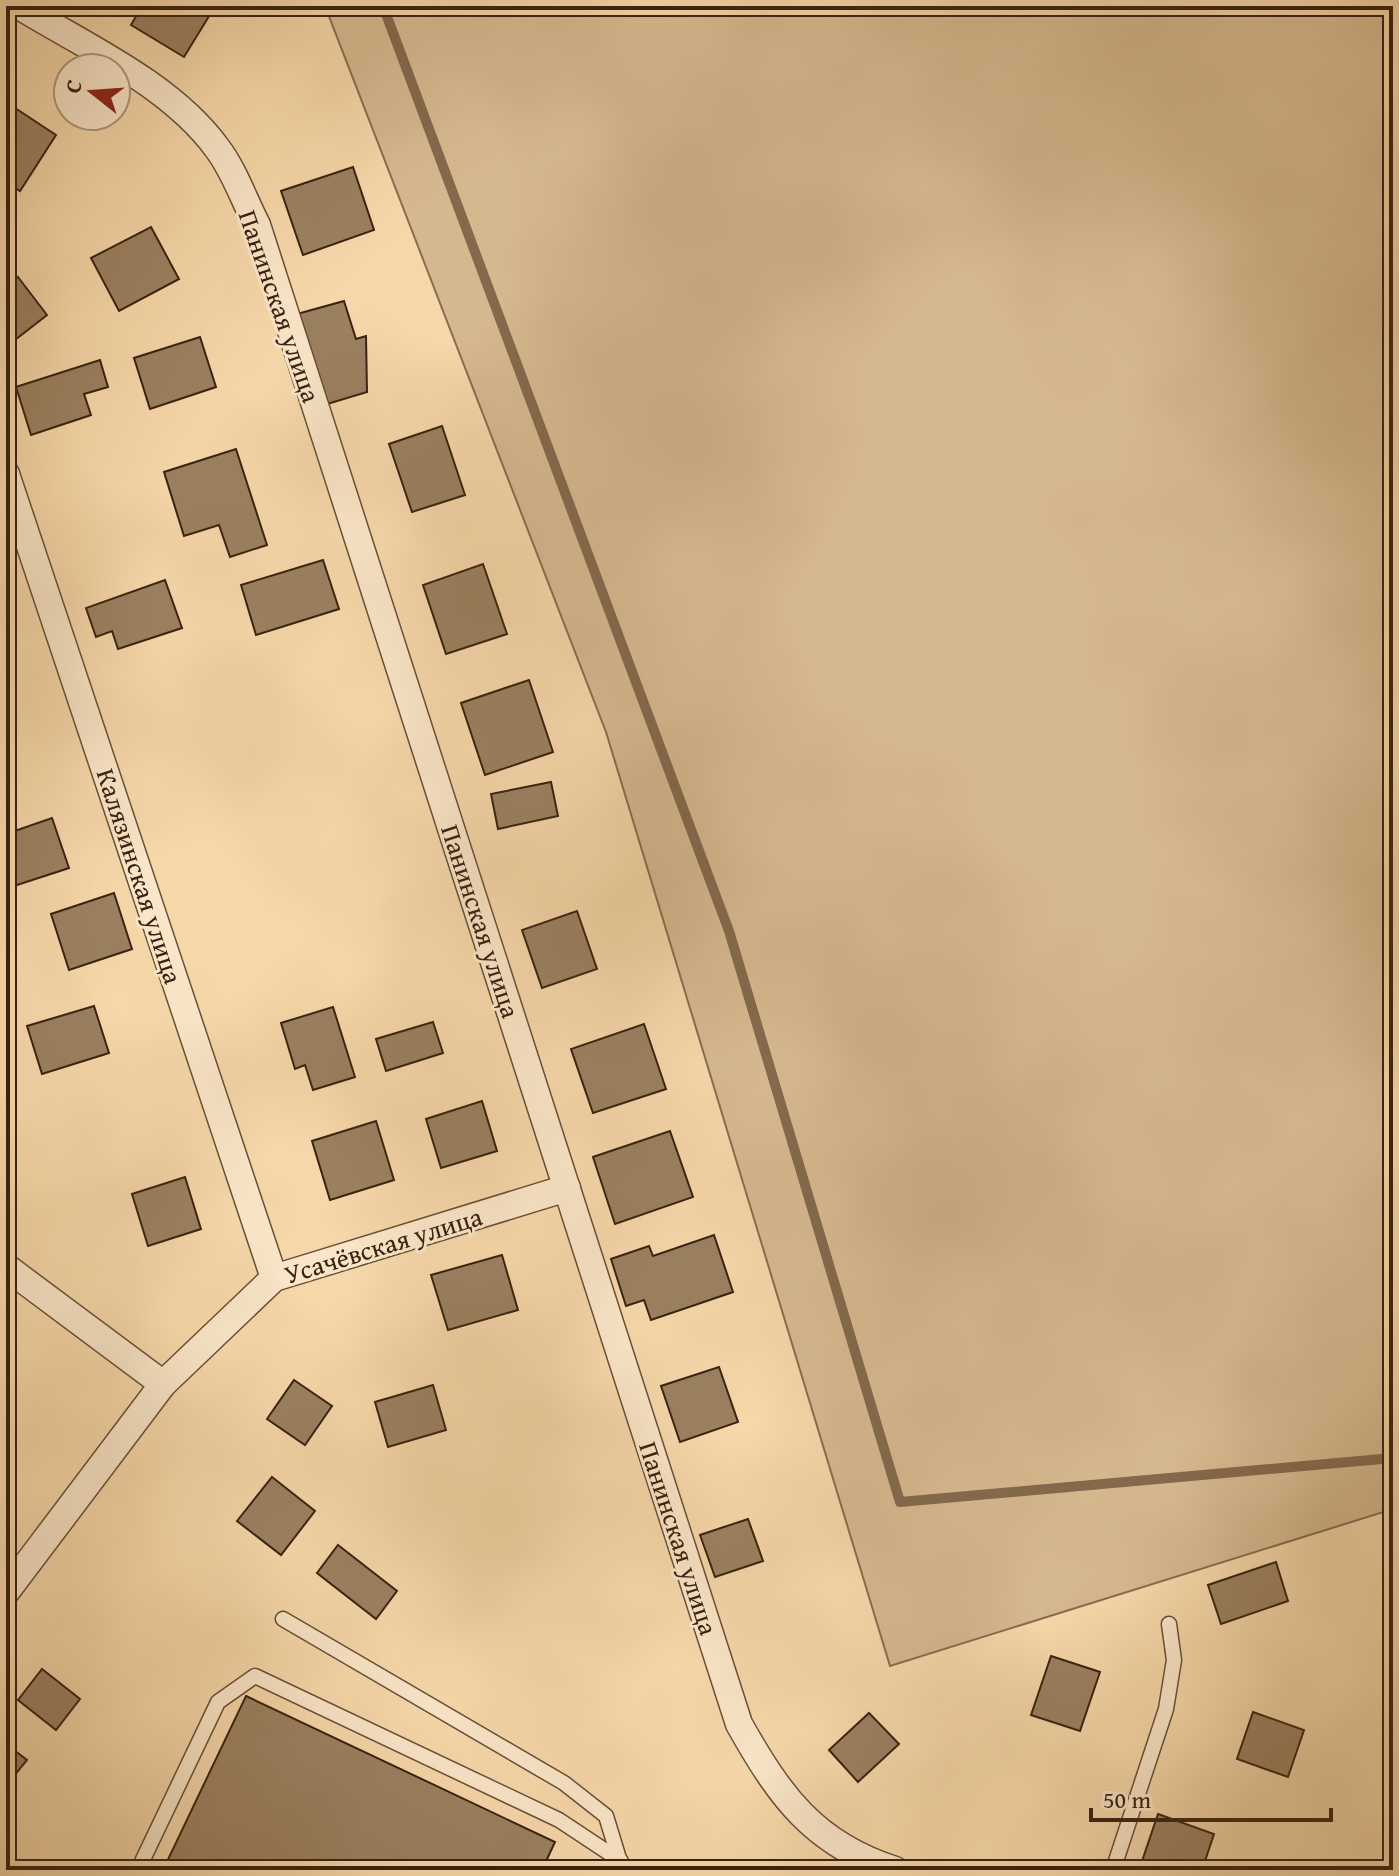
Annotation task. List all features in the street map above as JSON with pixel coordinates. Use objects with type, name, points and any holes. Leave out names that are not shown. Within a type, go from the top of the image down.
[{"type":"street","name":"Панинская улица","points":[[19,6],[160,93],[195,122],[219,150],[257,225],[739,1724],[773,1785],[822,1834],[871,1862],[895,1870]]},
{"type":"street","name":"Калязинская улица","points":[[6,474],[274,1278]]},
{"type":"street","name":"Усачёвская улица","points":[[6,1592],[163,1384],[274,1278],[567,1188]]},
{"type":"street","points":[[6,1267],[163,1384]]},
{"type":"lane","points":[[283,1619],[564,1783],[606,1816],[619,1866]]},
{"type":"lane","points":[[1113,1870],[1166,1709],[1174,1660],[1169,1624]]},
{"type":"lane","points":[[138,1870],[218,1702],[255,1676],[559,1820],[619,1866]]},
{"type":"shaded area","points":[[325,6],[1393,6],[1393,1509],[890,1666],[606,732]]},
{"type":"building","points":[[142,6],[214,8],[184,57],[131,25]]},
{"type":"building","points":[[6,102],[56,135],[20,191],[6,182]]},
{"type":"building","points":[[353,167],[374,230],[303,255],[281,191]]},
{"type":"building","points":[[151,227],[179,279],[119,311],[91,258]]},
{"type":"building","points":[[18,277],[47,315],[6,347],[6,286]]},
{"type":"building","points":[[344,301],[356,339],[366,336],[367,392],[324,405],[297,314]]},
{"type":"building","points":[[200,337],[216,387],[150,409],[134,358]]},
{"type":"building","points":[[100,360],[108,387],[84,394],[91,415],[31,435],[16,387]]},
{"type":"building","points":[[442,426],[465,495],[412,512],[389,444]]},
{"type":"building","points":[[236,449],[267,545],[230,557],[219,525],[184,536],[164,472]]},
{"type":"building","points":[[323,560],[339,609],[256,635],[241,585]]},
{"type":"building","points":[[483,564],[507,634],[446,654],[423,585]]},
{"type":"building","points":[[165,580],[182,628],[118,649],[112,631],[96,637],[86,608]]},
{"type":"building","points":[[529,680],[553,752],[485,775],[461,703]]},
{"type":"building","points":[[551,782],[558,816],[498,829],[491,794]]},
{"type":"building","points":[[52,818],[69,868],[11,887],[6,873],[6,834]]},
{"type":"building","points":[[114,893],[132,949],[69,970],[51,914]]},
{"type":"building","points":[[577,911],[597,969],[542,988],[522,930]]},
{"type":"building","points":[[94,1006],[109,1053],[42,1074],[27,1026]]},
{"type":"building","points":[[333,1007],[355,1077],[313,1090],[305,1065],[295,1069],[281,1023]]},
{"type":"building","points":[[433,1022],[443,1053],[386,1071],[376,1039]]},
{"type":"building","points":[[644,1024],[666,1089],[593,1113],[571,1049]]},
{"type":"building","points":[[482,1101],[497,1151],[441,1168],[426,1119]]},
{"type":"building","points":[[376,1121],[394,1180],[330,1200],[312,1141]]},
{"type":"building","points":[[670,1131],[693,1197],[615,1224],[593,1157]]},
{"type":"building","points":[[185,1177],[201,1229],[148,1246],[132,1194]]},
{"type":"building","points":[[714,1235],[733,1292],[651,1320],[644,1300],[626,1306],[611,1259],[649,1246],[653,1256]]},
{"type":"building","points":[[502,1255],[518,1310],[448,1330],[431,1275]]},
{"type":"building","points":[[719,1367],[738,1422],[680,1442],[661,1386]]},
{"type":"building","points":[[294,1380],[332,1406],[305,1445],[267,1419]]},
{"type":"building","points":[[433,1385],[446,1430],[388,1447],[375,1402]]},
{"type":"building","points":[[272,1477],[315,1511],[281,1555],[237,1521]]},
{"type":"building","points":[[748,1519],[763,1561],[715,1577],[700,1535]]},
{"type":"building","points":[[338,1545],[397,1591],[376,1619],[317,1573]]},
{"type":"building","points":[[1276,1562],[1288,1601],[1221,1624],[1208,1585]]},
{"type":"building","points":[[1051,1656],[1100,1672],[1080,1731],[1031,1715]]},
{"type":"building","points":[[42,1669],[80,1699],[56,1730],[18,1700]]},
{"type":"building","points":[[246,1696],[555,1842],[542,1870],[163,1870]]},
{"type":"building","points":[[1253,1712],[1304,1730],[1288,1777],[1237,1759]]},
{"type":"building","points":[[869,1713],[899,1744],[858,1782],[829,1750]]},
{"type":"building","points":[[6,1744],[27,1760],[6,1786]]},
{"type":"building","points":[[1158,1814],[1214,1834],[1202,1870],[1139,1870]]},
{"type":"waterway","points":[[383,6],[729,931],[900,1502],[1393,1458]]}]
